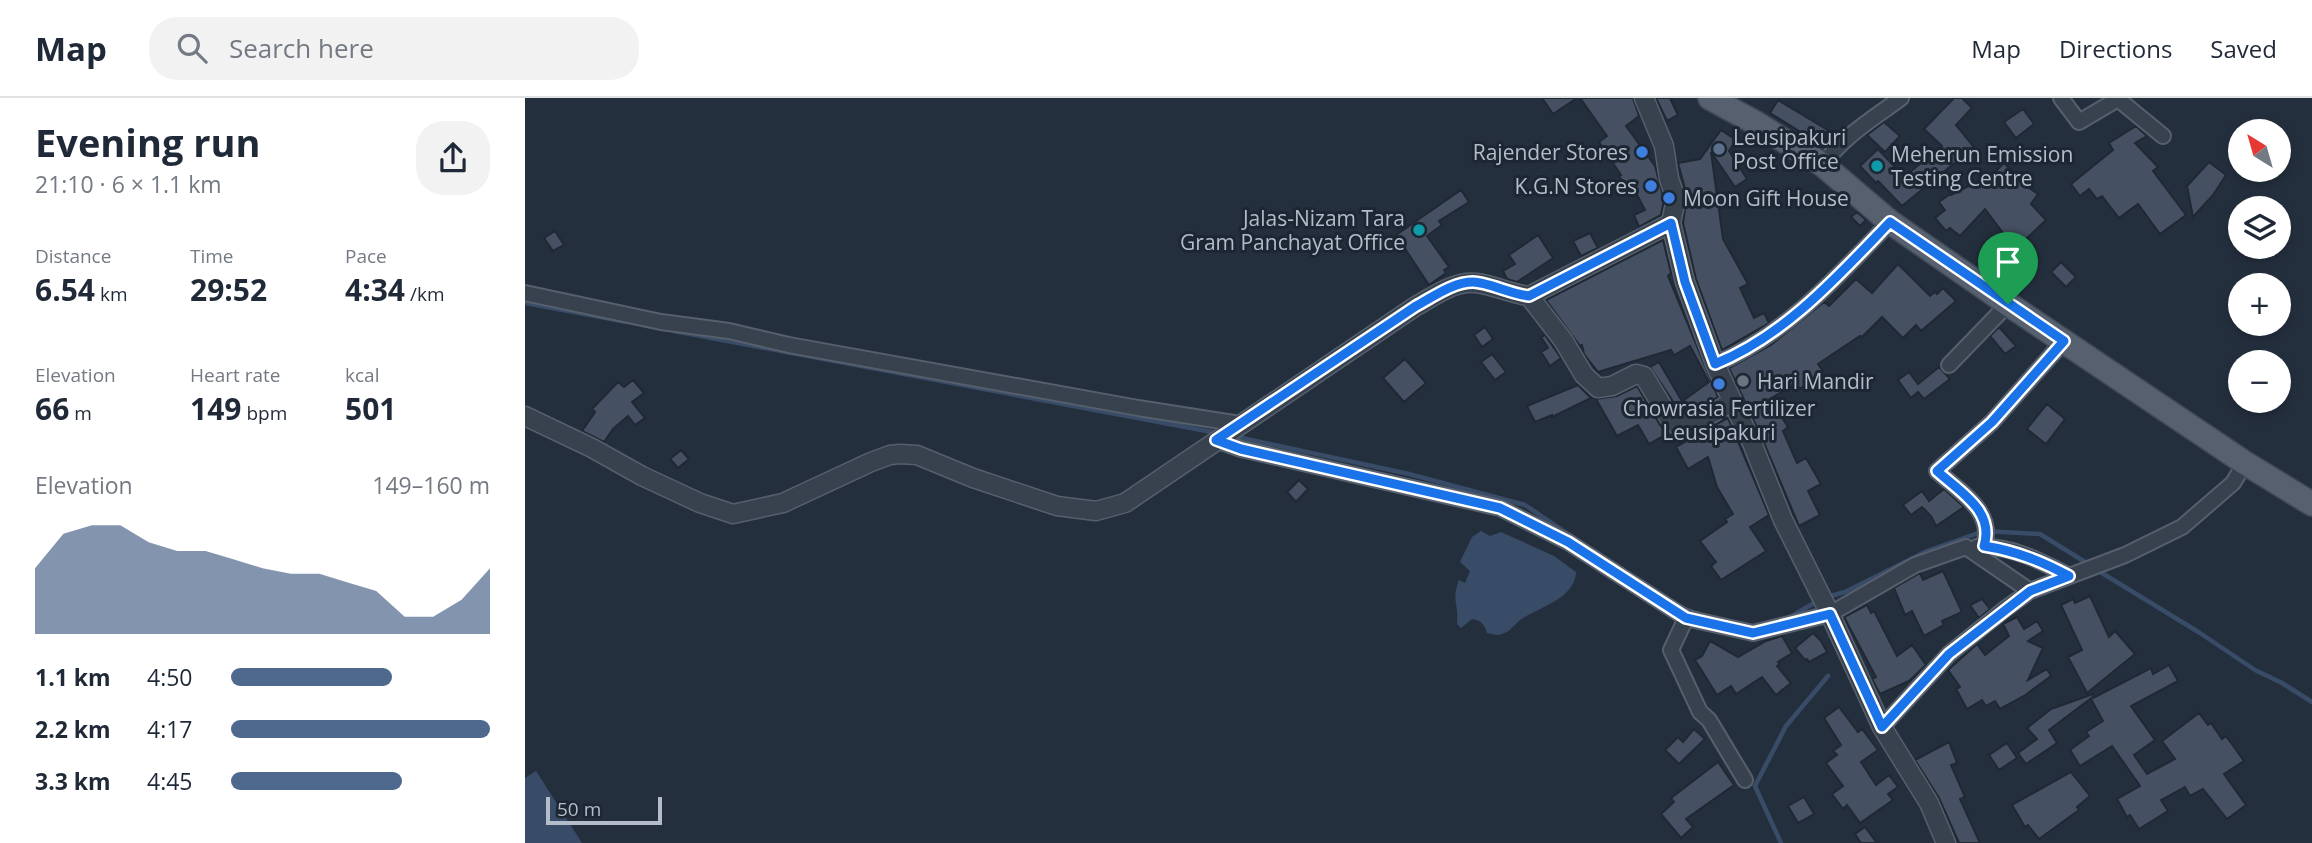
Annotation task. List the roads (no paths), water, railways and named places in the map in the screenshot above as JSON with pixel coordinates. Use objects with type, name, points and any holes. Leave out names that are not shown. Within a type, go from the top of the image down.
[{"type":"main road","points":[[1710,98],[1823,165],[1890,222],[2008,304],[2245,463],[2312,503]]},
{"type":"street","points":[[1644,98],[1664,146],[1669,178],[1676,199],[1671,223],[1685,282],[1715,364],[1752,443],[1783,520],[1882,727],[1929,803],[1946,843]]},
{"type":"street","points":[[1823,165],[1842,144],[1901,98]]},
{"type":"street","points":[[2061,98],[2079,122],[2118,99],[2163,136]]},
{"type":"street","points":[[1715,364],[1762,341],[1786,323],[1890,222]]},
{"type":"street","points":[[525,416],[642,476],[700,503],[733,514],[783,503],[871,462],[900,454],[917,455],[973,478],[1057,506],[1096,511],[1125,503],[1416,306],[1446,289],[1474,282],[1529,296],[1671,223]]},
{"type":"street","points":[[525,293],[661,322],[729,331],[1138,408],[1240,424]]},
{"type":"street","points":[[1529,296],[1563,340],[1584,375],[1598,388],[1612,386],[1640,374],[1648,380],[1670,419],[1678,426],[1697,422],[1732,402]]},
{"type":"street","points":[[1949,365],[2008,304]]},
{"type":"street","points":[[1986,536],[1981,510],[1937,471],[1992,422],[2064,341]]},
{"type":"street","points":[[1216,440],[1241,449],[1500,508],[1568,542],[1686,618],[1753,633],[1830,614],[1915,565],[1966,547],[1986,536]]},
{"type":"street","points":[[1882,727],[1949,654],[2030,591],[2104,563],[2182,527],[2233,483],[2245,463]]},
{"type":"street","points":[[1986,536],[2069,576]]},
{"type":"street","points":[[1966,547],[2030,591]]},
{"type":"street","points":[[1686,618],[1671,650],[1700,712],[1709,720],[1745,780]]},
{"type":"water","points":[[1481,531],[1490,536],[1501,532],[1554,556],[1576,572],[1574,581],[1563,596],[1520,620],[1502,634],[1487,633],[1482,623],[1472,619],[1461,628],[1457,624],[1455,597],[1459,580],[1465,583],[1470,571],[1460,562],[1472,537]]},
{"type":"water","points":[[536,771],[582,843],[525,843],[525,778]]},
{"type":"waterway","points":[[525,303],[627,322]]},
{"type":"waterway","points":[[674,331],[1212,432]]},
{"type":"waterway","points":[[1242,438],[1409,474],[1525,505],[1574,538]]},
{"type":"waterway","points":[[1827,597],[1845,592],[1927,551],[1984,531],[2040,534],[2090,565]]},
{"type":"waterway","points":[[2097,570],[2255,670],[2312,702]]},
{"type":"waterway","points":[[1787,619],[1819,600]]},
{"type":"waterway","points":[[1677,606],[1705,616]]},
{"type":"waterway","points":[[1781,843],[1755,786],[1786,726],[1828,676]]},
{"type":"place","name":"Leusipakuri Post Office","points":[[1719,149]]},
{"type":"place","name":"Rajender Stores","points":[[1642,152]]},
{"type":"place","name":"Meherun Emission Testing Centre","points":[[1877,166]]},
{"type":"place","name":"K.G.N Stores","points":[[1651,186]]},
{"type":"place","name":"Moon Gift House","points":[[1669,198]]},
{"type":"place","name":"Jalas-Nizam Tara Gram Panchayat Office","points":[[1419,230]]},
{"type":"place","name":"Hari Mandir","points":[[1743,381]]},
{"type":"place","name":"Chowrasia Fertilizer Leusipakuri","points":[[1719,384]]}]
